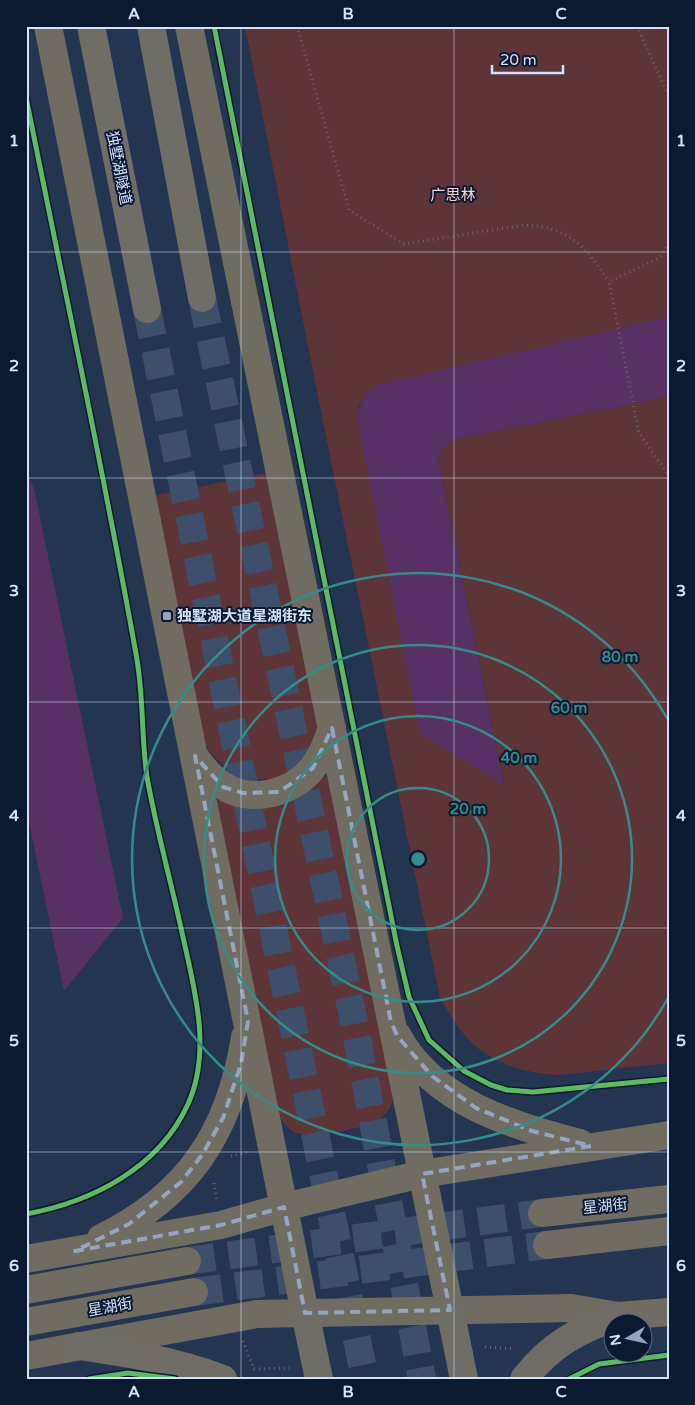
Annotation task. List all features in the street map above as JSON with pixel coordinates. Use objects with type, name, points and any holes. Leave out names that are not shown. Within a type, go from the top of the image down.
[{"type":"highway","name":"独墅湖隧道","points":[[91,26],[147,309]]},
{"type":"highway","points":[[150,26],[202,298]]},
{"type":"highway","points":[[450,1310],[464,1379]]},
{"type":"highway","points":[[305,1313],[319,1379]]},
{"type":"highway","points":[[524,1379],[538,1361],[553,1348],[578,1332],[602,1322]]},
{"type":"highway","points":[[78,1346],[130,1354],[196,1368],[223,1379]]},
{"type":"main road","points":[[48,26],[305,1313]]},
{"type":"main road","points":[[189,26],[450,1310]]},
{"type":"main road","points":[[195,756],[207,773],[223,787],[243,793],[263,795],[280,792],[299,782],[313,768],[324,750],[332,728]]},
{"type":"main road","points":[[76,1251],[129,1224],[161,1202],[202,1156],[223,1118],[232,1095],[241,1064],[248,1021]]},
{"type":"main road","points":[[391,1022],[409,1053],[455,1096],[476,1108],[532,1131],[591,1146]]},
{"type":"main road","points":[[26,1259],[221,1226],[284,1207],[422,1174],[668,1134]]},
{"type":"main road","name":"星湖街","points":[[542,1213],[669,1199]]},
{"type":"main road","points":[[547,1245],[669,1231]]},
{"type":"main road","points":[[26,1290],[187,1261]]},
{"type":"main road","name":"星湖街","points":[[26,1322],[194,1292]]},
{"type":"main road","points":[[26,1356],[257,1314],[571,1308],[602,1313]]},
{"type":"main road","points":[[652,1312],[666,1311]]},
{"type":"path","points":[[297,26],[349,210],[404,244],[524,225],[540,226],[566,234],[589,250],[609,282],[639,433],[669,476]]},
{"type":"path","points":[[637,26],[669,97]]},
{"type":"path","points":[[609,282],[659,258],[669,243]]},
{"type":"path","points":[[243,1340],[254,1369],[292,1368]]},
{"type":"path","points":[[485,1347],[520,1350]]},
{"type":"highlighted area","points":[[332,728],[391,1022],[398,1037],[432,1076],[476,1108],[532,1131],[591,1146],[422,1174],[450,1310],[305,1313],[284,1207],[221,1225],[75,1251],[129,1224],[181,1182],[202,1155],[223,1118],[241,1064],[248,1021],[195,756],[223,787],[243,793],[279,792],[313,768]]},
{"type":"green space","name":"广思林","points":[[245,26],[666,26],[669,32],[669,317],[366,394],[358,407],[504,784],[438,459],[439,454],[447,445],[462,438],[669,396],[669,1063],[559,1075],[524,1070],[490,1057],[472,1043],[455,1022],[440,998]]},
{"type":"green space","points":[[268,473],[319,726],[312,746],[300,764],[288,773],[275,778],[262,779],[248,777],[223,765],[205,744],[152,496]]},
{"type":"green space","points":[[324,777],[330,778],[393,1098],[387,1112],[371,1124],[337,1132],[303,1134],[296,1133],[290,1129],[278,1113],[217,801],[219,799]]},
{"type":"green space","points":[[433,1373],[444,1379],[392,1379]]},
{"type":"shaded area","points":[[669,317],[669,396],[462,438],[447,445],[439,454],[438,459],[504,785],[420,734],[358,422],[360,405],[368,392],[378,385]]},
{"type":"shaded area","points":[[26,471],[34,488],[123,918],[64,991],[26,808]]},
{"type":"tunnel","points":[[202,298],[352,1012],[422,1379]]},
{"type":"tunnel","points":[[147,309],[365,1379]]},
{"type":"tunnel","points":[[187,1261],[542,1213]]},
{"type":"tunnel","points":[[194,1292],[547,1245]]},
{"type":"cycle path","points":[[214,26],[397,946],[409,997],[429,1040],[464,1071],[491,1085],[507,1090],[533,1092],[669,1079]]},
{"type":"cycle path","points":[[26,97],[139,669],[147,777],[191,971],[200,1039],[195,1083],[188,1104],[175,1127],[160,1146],[141,1164],[99,1191],[75,1201],[26,1214]]},
{"type":"cycle path","points":[[569,1379],[599,1364],[669,1355]]},
{"type":"cycle path","points":[[89,1379],[128,1373],[175,1379]]},
{"type":"place","name":"独墅湖大道星湖街东","points":[[167,616]]}]
